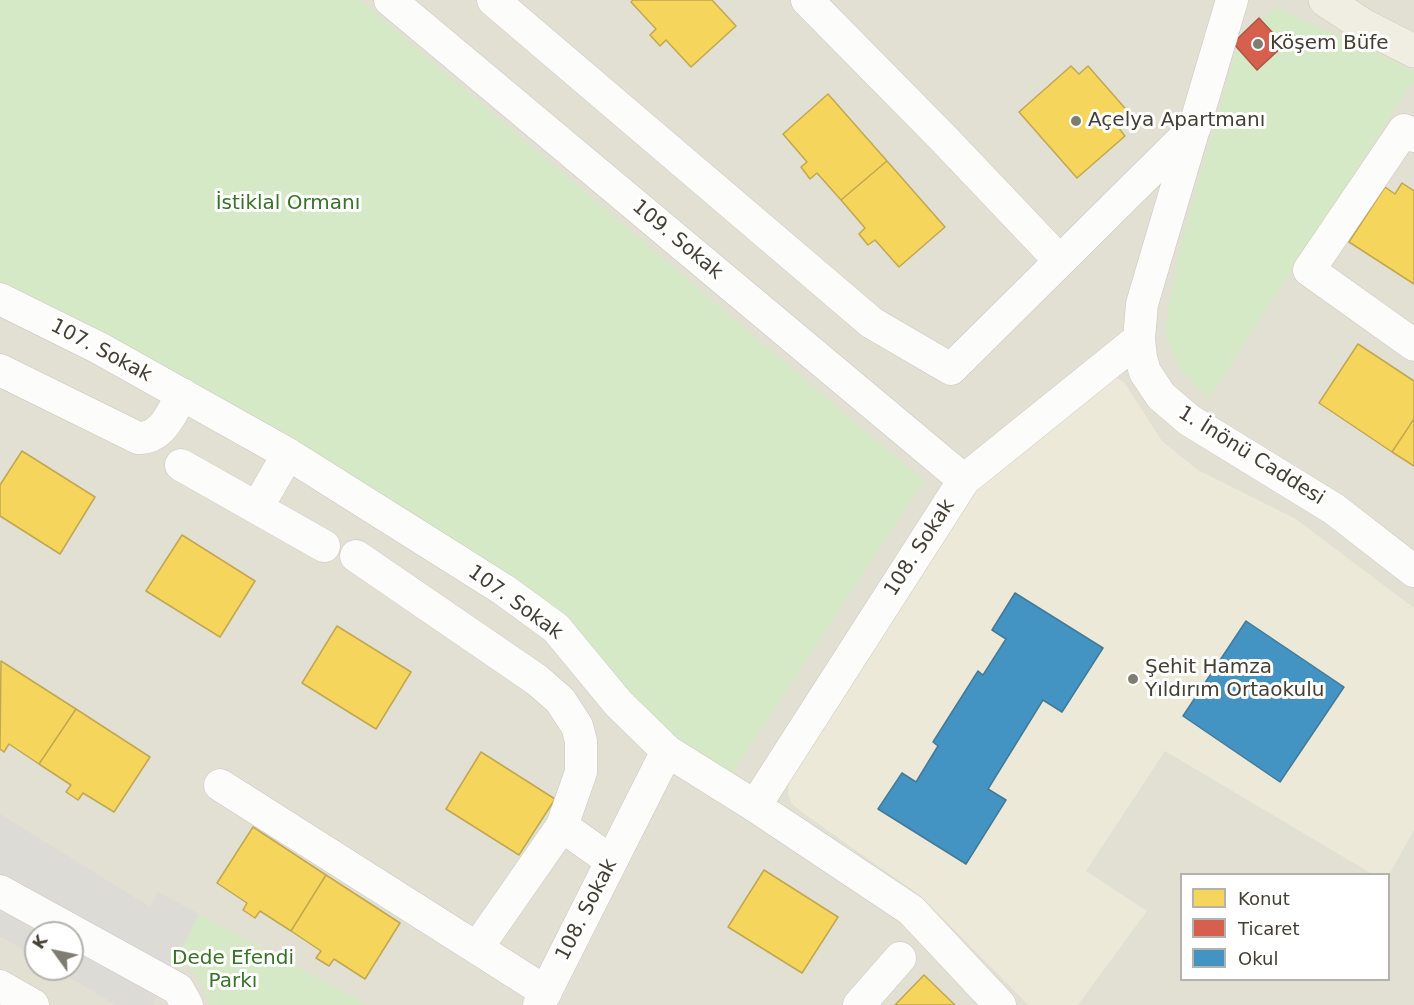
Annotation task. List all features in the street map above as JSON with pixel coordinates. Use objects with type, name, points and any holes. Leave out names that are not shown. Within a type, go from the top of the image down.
[{"type":"main road","points":[[1325,0],[1363,25],[1414,51]]},
{"type":"street","name":"109. Sokak","points":[[390,0],[964,480]]},
{"type":"street","points":[[492,0],[872,323],[951,369],[1195,127]]},
{"type":"street","points":[[807,0],[1059,260]]},
{"type":"street","name":"1. İnönü Caddesi","points":[[1232,0],[1142,304],[1138,339],[1145,372],[1161,396],[1174,408],[1208,432],[1334,509],[1414,571]]},
{"type":"street","points":[[1414,136],[1404,130],[1309,270],[1414,345]]},
{"type":"street","name":"107. Sokak","points":[[0,299],[99,348],[288,454],[504,591],[556,628],[618,703],[667,751],[755,806],[911,910],[1000,1005]]},
{"type":"street","name":"108. Sokak","points":[[755,806],[964,480],[1138,339]]},
{"type":"street","points":[[0,370],[138,438],[152,436],[158,432],[170,417],[182,394]]},
{"type":"street","points":[[257,508],[288,454]]},
{"type":"street","points":[[181,465],[324,546]]},
{"type":"street","points":[[357,556],[537,680],[560,700],[577,726],[581,741],[581,772],[562,826],[477,948]]},
{"type":"street","name":"108. Sokak","points":[[543,998],[667,751]]},
{"type":"street","points":[[220,785],[477,948],[543,998]]},
{"type":"street","points":[[562,826],[611,861]]},
{"type":"street","points":[[0,891],[178,989],[187,1005]]},
{"type":"street","points":[[859,1005],[900,958]]},
{"type":"street","points":[[0,986],[33,1005]]},
{"type":"shaded area","points":[[0,0],[1414,0],[1414,1005],[0,1005]]},
{"type":"shaded area","name":"Şehit Hamza Yıldırım Ortaokulu","points":[[1113,376],[1124,382],[1162,441],[1198,470],[1296,519],[1414,608],[1414,830],[1390,873],[1370,873],[1165,751],[1086,871],[1147,911],[1078,1005],[1028,1005],[922,897],[791,803],[788,793],[789,781],[966,491]]},
{"type":"shaded area","points":[[0,814],[150,907],[158,892],[199,914],[153,1005],[116,1005],[76,981],[84,981],[84,921],[24,921],[24,950],[0,936]]},
{"type":"green space","name":"İstiklal Ormanı","points":[[0,0],[360,0],[924,481],[731,775],[638,710],[560,621],[188,380],[0,283]]},
{"type":"green space","points":[[1276,7],[1414,71],[1414,80],[1209,399],[1179,368],[1165,332],[1170,300],[1181,243],[1240,38]]},
{"type":"green space","name":"Dede Efendi Parkı","points":[[199,914],[368,1005],[210,1005],[202,984],[179,954]]},
{"type":"building: Konut","points":[[633,0],[712,0],[736,26],[691,67],[666,40],[660,46],[650,35],[656,29],[631,2]]},
{"type":"building: Konut","name":"Açelya Apartmanı","points":[[1071,66],[1079,74],[1088,66],[1131,115],[1118,127],[1125,136],[1077,178],[1019,112]]},
{"type":"building: Konut","points":[[828,94],[887,161],[841,200],[817,173],[810,179],[801,167],[807,162],[783,134]]},
{"type":"building: Konut","points":[[887,161],[945,227],[899,267],[875,240],[868,245],[859,234],[865,228],[841,200]]},
{"type":"building: Konut","points":[[1402,183],[1414,191],[1414,284],[1349,242],[1385,187],[1395,194]]},
{"type":"building: Konut","points":[[1358,344],[1414,381],[1414,419],[1392,452],[1319,403]]},
{"type":"building: Konut","points":[[1414,419],[1414,466],[1392,452]]},
{"type":"building: Konut","points":[[22,451],[95,497],[60,554],[0,516],[0,485]]},
{"type":"building: Konut","points":[[182,535],[255,581],[220,637],[146,591]]},
{"type":"building: Konut","points":[[337,626],[411,672],[376,729],[302,683]]},
{"type":"building: Konut","points":[[1,661],[76,709],[39,764],[9,744],[4,752],[0,749]]},
{"type":"building: Konut","points":[[76,709],[150,757],[114,812],[83,793],[78,800],[66,792],[71,785],[39,764]]},
{"type":"building: Konut","points":[[481,752],[555,799],[519,855],[446,809]]},
{"type":"building: Konut","points":[[253,827],[326,875],[291,931],[260,911],[255,918],[243,910],[247,903],[217,883]]},
{"type":"building: Konut","points":[[764,870],[838,917],[802,973],[728,927]]},
{"type":"building: Konut","points":[[326,875],[400,923],[365,979],[334,959],[329,966],[316,958],[321,951],[291,931]]},
{"type":"building: Konut","points":[[924,975],[955,1005],[895,1005]]},
{"type":"building: Ticaret","name":"Köşem Büfe","points":[[1259,18],[1284,45],[1257,70],[1233,43]]},
{"type":"building: Okul","points":[[1015,593],[1103,648],[1062,712],[1043,700],[988,789],[1006,800],[966,864],[878,809],[902,773],[916,782],[938,746],[933,742],[978,671],[983,675],[1006,639],[992,630]]},
{"type":"building: Okul","points":[[1246,621],[1344,687],[1280,782],[1183,716]]},
{"type":"place","name":"Köşem Büfe","points":[[1258,44]]},
{"type":"place","name":"Açelya Apartmanı","points":[[1076,121]]},
{"type":"place","name":"Şehit Hamza Yıldırım Ortaokulu","points":[[1133,679]]}]
